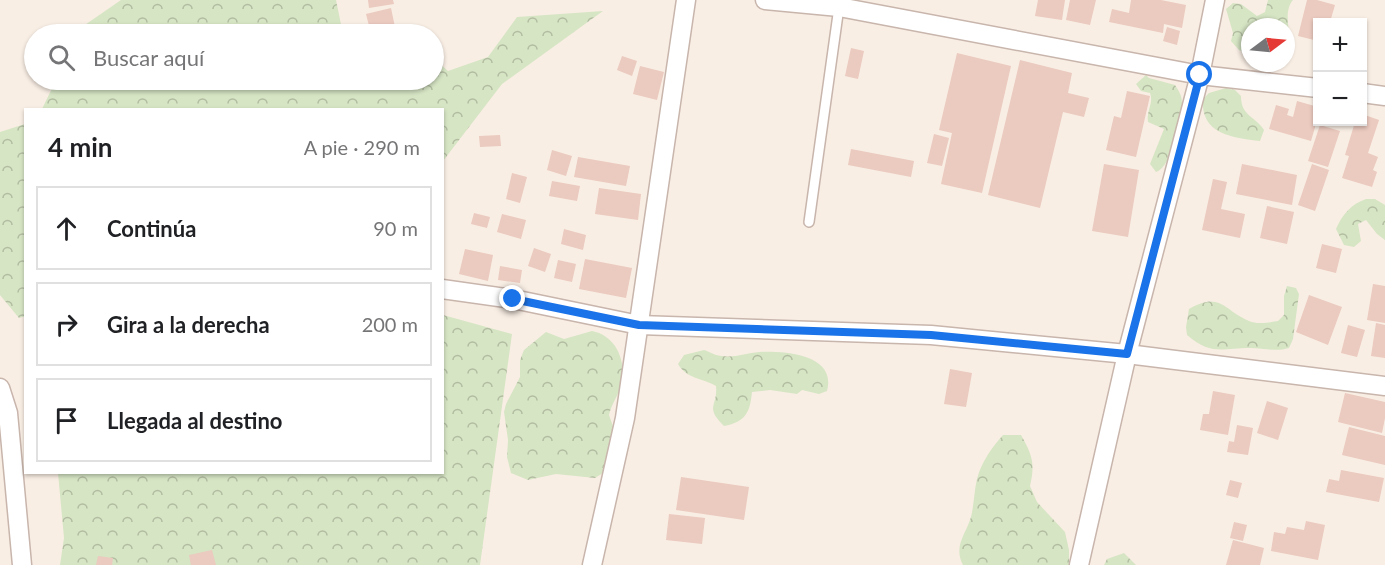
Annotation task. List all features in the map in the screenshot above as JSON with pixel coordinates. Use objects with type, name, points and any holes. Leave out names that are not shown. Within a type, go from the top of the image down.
[{"type":"street","points":[[592,565],[625,418],[686,0]]},
{"type":"street","points":[[765,0],[839,7],[1200,75],[1313,88]]},
{"type":"street","points":[[1079,565],[1127,354],[1200,75],[1215,0]]},
{"type":"street","points":[[1367,94],[1385,96]]},
{"type":"street","points":[[444,289],[513,299],[639,325],[931,335],[1127,354],[1385,386]]},
{"type":"street","points":[[0,388],[22,565]]},
{"type":"lane","points":[[809,222],[839,7]]},
{"type":"green space","points":[[121,0],[336,0],[341,24],[86,24]]},
{"type":"green space","points":[[1268,0],[1293,0],[1290,4],[1288,18],[1241,18],[1241,51],[1239,50],[1231,41],[1233,33],[1226,9],[1233,3],[1241,4],[1257,16],[1265,12]]},
{"type":"green space","points":[[603,11],[502,84],[444,160],[444,108],[42,108],[51,90],[444,90],[444,67],[448,71],[488,57],[517,17]]},
{"type":"green space","points":[[1146,75],[1149,78],[1175,85],[1182,100],[1175,142],[1167,162],[1156,172],[1150,164],[1164,129],[1148,122],[1150,93],[1141,91],[1136,84]]},
{"type":"green space","points":[[1226,88],[1235,90],[1241,96],[1243,108],[1264,130],[1260,141],[1229,136],[1213,127],[1207,120],[1203,111],[1203,99],[1209,93]]},
{"type":"green space","points":[[24,124],[24,317],[19,318],[0,295],[0,132]]},
{"type":"green space","points":[[1366,199],[1375,199],[1385,205],[1385,240],[1366,220],[1358,224],[1361,241],[1354,247],[1344,245],[1336,229],[1338,224],[1351,207]]},
{"type":"green space","points":[[1287,286],[1296,288],[1299,294],[1293,339],[1289,348],[1279,350],[1217,349],[1203,346],[1187,335],[1189,309],[1208,302],[1221,304],[1240,317],[1253,322],[1278,321],[1284,315],[1284,296]]},
{"type":"green space","points":[[444,315],[512,334],[480,565],[60,565],[64,538],[58,474],[444,474]]},
{"type":"green space","points":[[592,331],[601,334],[614,345],[622,361],[623,370],[619,392],[609,415],[615,432],[617,459],[595,478],[556,474],[528,480],[511,473],[507,457],[508,440],[504,412],[520,377],[520,360],[524,350],[546,332],[564,339]]},
{"type":"green space","points":[[704,350],[727,356],[782,352],[806,357],[824,369],[828,379],[827,391],[819,394],[802,390],[797,394],[770,390],[752,392],[750,405],[742,419],[724,426],[713,410],[716,386],[686,373],[678,364],[684,355]]},
{"type":"green space","points":[[1003,435],[1021,435],[1025,442],[1033,466],[1030,486],[1037,502],[1065,532],[1069,550],[1069,565],[963,565],[959,552],[961,540],[971,517],[979,473],[987,455]]},
{"type":"green space","points":[[1124,553],[1136,565],[1104,565],[1107,559]]},
{"type":"building","points":[[368,0],[393,0],[394,4],[369,8]]},
{"type":"building","points":[[1038,0],[1065,0],[1062,20],[1035,16]]},
{"type":"building","points":[[1070,0],[1096,0],[1090,25],[1066,20]]},
{"type":"building","points":[[1131,0],[1161,0],[1186,5],[1182,28],[1164,24],[1163,33],[1109,22],[1112,9],[1129,13]]},
{"type":"building","points":[[1307,0],[1335,5],[1331,18],[1313,18],[1313,40],[1298,36]]},
{"type":"building","points":[[391,8],[394,24],[368,24],[366,14]]},
{"type":"building","points":[[1167,27],[1180,31],[1177,45],[1163,41]]},
{"type":"building","points":[[851,48],[864,51],[858,79],[845,76]]},
{"type":"building","points":[[957,53],[1011,66],[982,193],[941,184],[952,133],[939,130]]},
{"type":"building","points":[[622,56],[637,61],[632,76],[617,70]]},
{"type":"building","points":[[1020,60],[1072,73],[1068,93],[1089,98],[1084,117],[1063,112],[1040,208],[988,195]]},
{"type":"building","points":[[640,66],[664,72],[657,100],[633,94]]},
{"type":"building","points":[[1127,91],[1150,96],[1136,157],[1106,150],[1114,116],[1121,118]]},
{"type":"building","points":[[1297,101],[1313,106],[1313,126],[1315,126],[1311,141],[1269,129],[1276,105],[1289,109],[1287,115],[1293,117]]},
{"type":"building","points":[[1367,116],[1379,120],[1368,153],[1378,157],[1373,170],[1377,172],[1372,187],[1342,178],[1349,156],[1345,155],[1354,126],[1367,126]]},
{"type":"building","points":[[1320,126],[1340,131],[1328,167],[1308,161]]},
{"type":"building","points":[[934,134],[949,138],[942,166],[927,163]]},
{"type":"building","points":[[500,135],[501,146],[480,147],[479,136]]},
{"type":"building","points":[[851,149],[914,161],[911,177],[848,165]]},
{"type":"building","points":[[552,150],[572,156],[566,176],[547,170]]},
{"type":"building","points":[[578,157],[630,166],[626,186],[574,177]]},
{"type":"building","points":[[1104,164],[1139,170],[1128,237],[1092,231]]},
{"type":"building","points":[[1242,164],[1297,175],[1292,205],[1236,194]]},
{"type":"building","points":[[1312,164],[1329,170],[1315,211],[1298,205]]},
{"type":"building","points":[[512,173],[527,177],[520,203],[506,199]]},
{"type":"building","points":[[1213,179],[1227,182],[1221,209],[1245,214],[1240,238],[1202,230]]},
{"type":"building","points":[[552,181],[580,186],[577,201],[549,196]]},
{"type":"building","points":[[599,188],[641,194],[638,220],[595,214]]},
{"type":"building","points":[[1267,206],[1294,212],[1287,244],[1260,238]]},
{"type":"building","points":[[474,213],[490,217],[487,228],[471,224]]},
{"type":"building","points":[[502,214],[526,220],[521,239],[497,232]]},
{"type":"building","points":[[564,229],[586,235],[583,250],[561,244]]},
{"type":"building","points":[[1322,244],[1342,249],[1336,273],[1316,268]]},
{"type":"building","points":[[534,248],[551,254],[545,272],[528,266]]},
{"type":"building","points":[[465,249],[493,255],[488,281],[459,274]]},
{"type":"building","points":[[585,259],[632,268],[626,298],[579,289]]},
{"type":"building","points":[[558,260],[576,264],[572,282],[554,278]]},
{"type":"building","points":[[500,266],[522,270],[520,283],[498,280]]},
{"type":"building","points":[[1373,284],[1385,286],[1385,323],[1367,320]]},
{"type":"building","points":[[1309,295],[1342,307],[1328,345],[1296,332]]},
{"type":"building","points":[[1376,323],[1385,325],[1385,358],[1371,356]]},
{"type":"building","points":[[1348,325],[1365,330],[1357,357],[1341,353]]},
{"type":"building","points":[[950,369],[972,373],[966,407],[944,404]]},
{"type":"building","points":[[1213,391],[1235,395],[1228,435],[1200,430],[1203,414],[1209,414]]},
{"type":"building","points":[[1345,393],[1385,402],[1382,433],[1338,422]]},
{"type":"building","points":[[1267,401],[1288,408],[1278,440],[1257,433]]},
{"type":"building","points":[[1237,425],[1253,428],[1248,455],[1227,452],[1229,441],[1234,442]]},
{"type":"building","points":[[1349,427],[1385,436],[1385,465],[1342,455]]},
{"type":"building","points":[[1341,470],[1384,478],[1379,502],[1326,492],[1329,479],[1339,481]]},
{"type":"building","points":[[681,477],[749,487],[744,520],[676,510]]},
{"type":"building","points":[[1230,480],[1242,483],[1238,498],[1226,495]]},
{"type":"building","points":[[669,514],[705,518],[702,544],[666,540]]},
{"type":"building","points":[[1306,521],[1325,525],[1318,560],[1271,551],[1274,532],[1285,534],[1287,527],[1304,530]]},
{"type":"building","points":[[1234,522],[1247,525],[1243,541],[1230,538]]},
{"type":"building","points":[[1233,540],[1264,548],[1260,565],[1226,565]]},
{"type":"building","points":[[212,550],[216,565],[191,565],[189,555]]},
{"type":"building","points":[[98,556],[113,558],[112,565],[96,565]]},
{"type":"route","points":[[513,299],[639,325],[931,335],[1127,354],[1200,75]]}]
